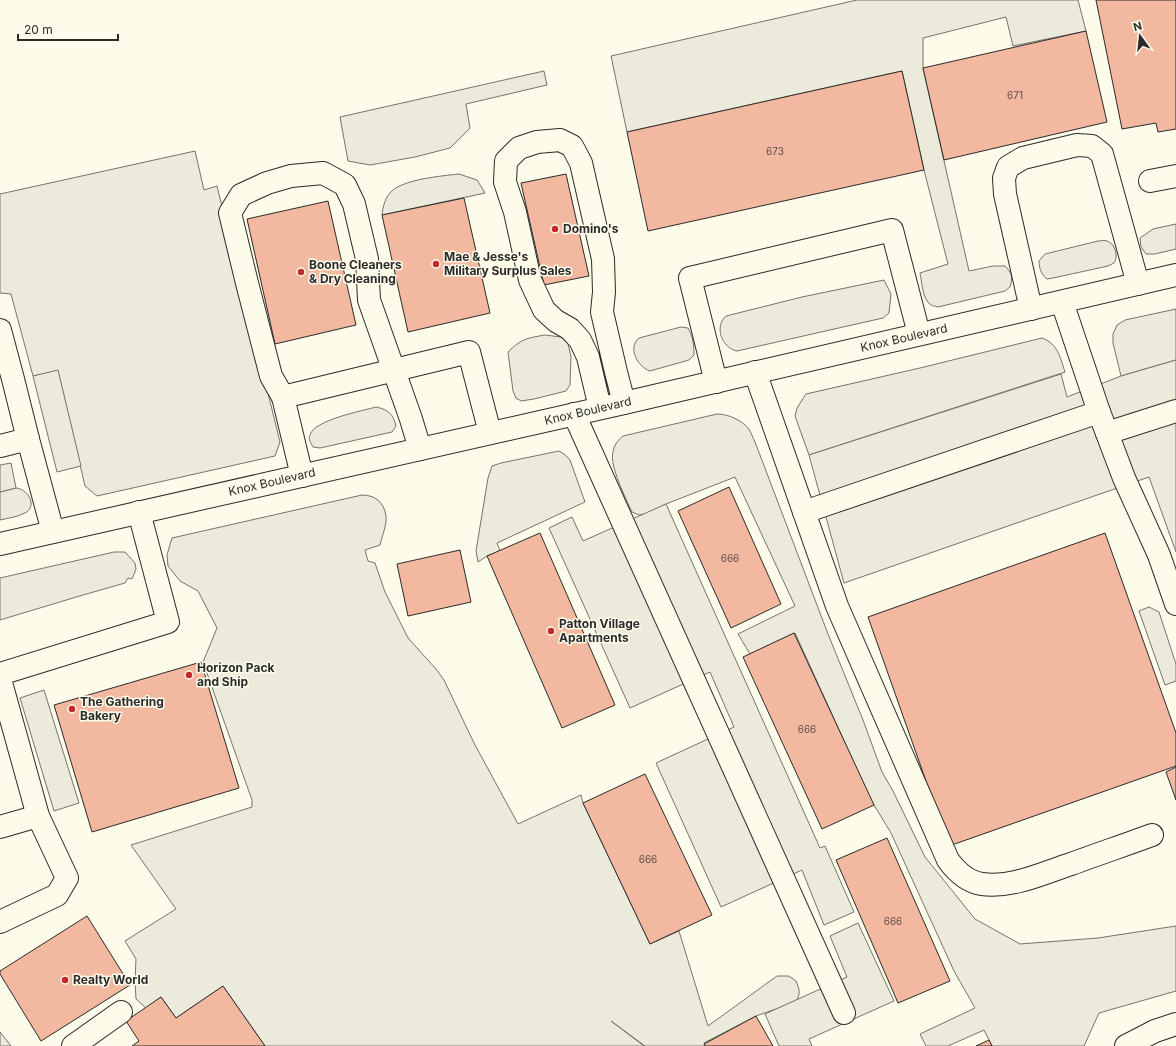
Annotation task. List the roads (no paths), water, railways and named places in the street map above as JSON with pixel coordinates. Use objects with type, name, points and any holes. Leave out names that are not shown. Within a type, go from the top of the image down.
[{"type":"main road","points":[[600,408],[588,357],[580,340],[570,330],[556,321],[544,310],[530,280],[506,182],[506,161],[519,148],[537,142],[560,140],[572,146],[581,163],[603,259],[604,292],[602,312],[624,403]]},
{"type":"main road","points":[[1031,309],[1005,194],[1004,178],[1008,167],[1023,158],[1077,145],[1092,146],[1102,154],[1138,284]]},
{"type":"main road","points":[[302,476],[283,397],[271,376],[230,213],[242,195],[267,183],[291,176],[323,173],[344,185],[354,204],[367,259],[369,300],[411,419],[420,449]]},
{"type":"main road","points":[[1150,182],[1176,176]]},
{"type":"main road","points":[[716,382],[690,278],[892,230],[919,334]]},
{"type":"main road","name":"Knox Boulevard","points":[[0,544],[716,382],[1176,275]]},
{"type":"main road","points":[[1062,302],[1099,412],[1124,478],[1159,555],[1176,604]]},
{"type":"main road","points":[[0,330],[53,532]]},
{"type":"main road","points":[[283,397],[470,352],[490,433]]},
{"type":"main road","points":[[755,372],[837,606],[948,860],[955,870],[965,878],[981,884],[1004,885],[1032,877],[1152,835]]},
{"type":"main road","points":[[1107,433],[1176,411]]},
{"type":"main road","points":[[804,512],[1099,412]]},
{"type":"main road","points":[[574,414],[844,1013]]},
{"type":"main road","points":[[0,446],[28,439]]},
{"type":"main road","points":[[0,674],[168,622],[138,512]]},
{"type":"main road","points":[[0,679],[38,816],[67,878],[57,895],[0,922]]},
{"type":"main road","points":[[0,827],[38,816]]},
{"type":"main road","points":[[73,1046],[121,1012]]},
{"type":"main road","points":[[1126,1046],[1155,1031],[1176,1024]]},
{"type":"place","name":"Domino's","points":[[555,229]]},
{"type":"place","name":"Mae & Jesse's Military Surplus Sales","points":[[436,264]]},
{"type":"place","name":"Boone Cleaners & Dry Cleaning","points":[[301,272]]},
{"type":"place","name":"Patton Village Apartments","points":[[551,631]]},
{"type":"place","name":"Horizon Pack and Ship","points":[[189,675]]},
{"type":"place","name":"The Gathering Bakery","points":[[72,709]]},
{"type":"place","name":"Realty World","points":[[65,980]]}]
